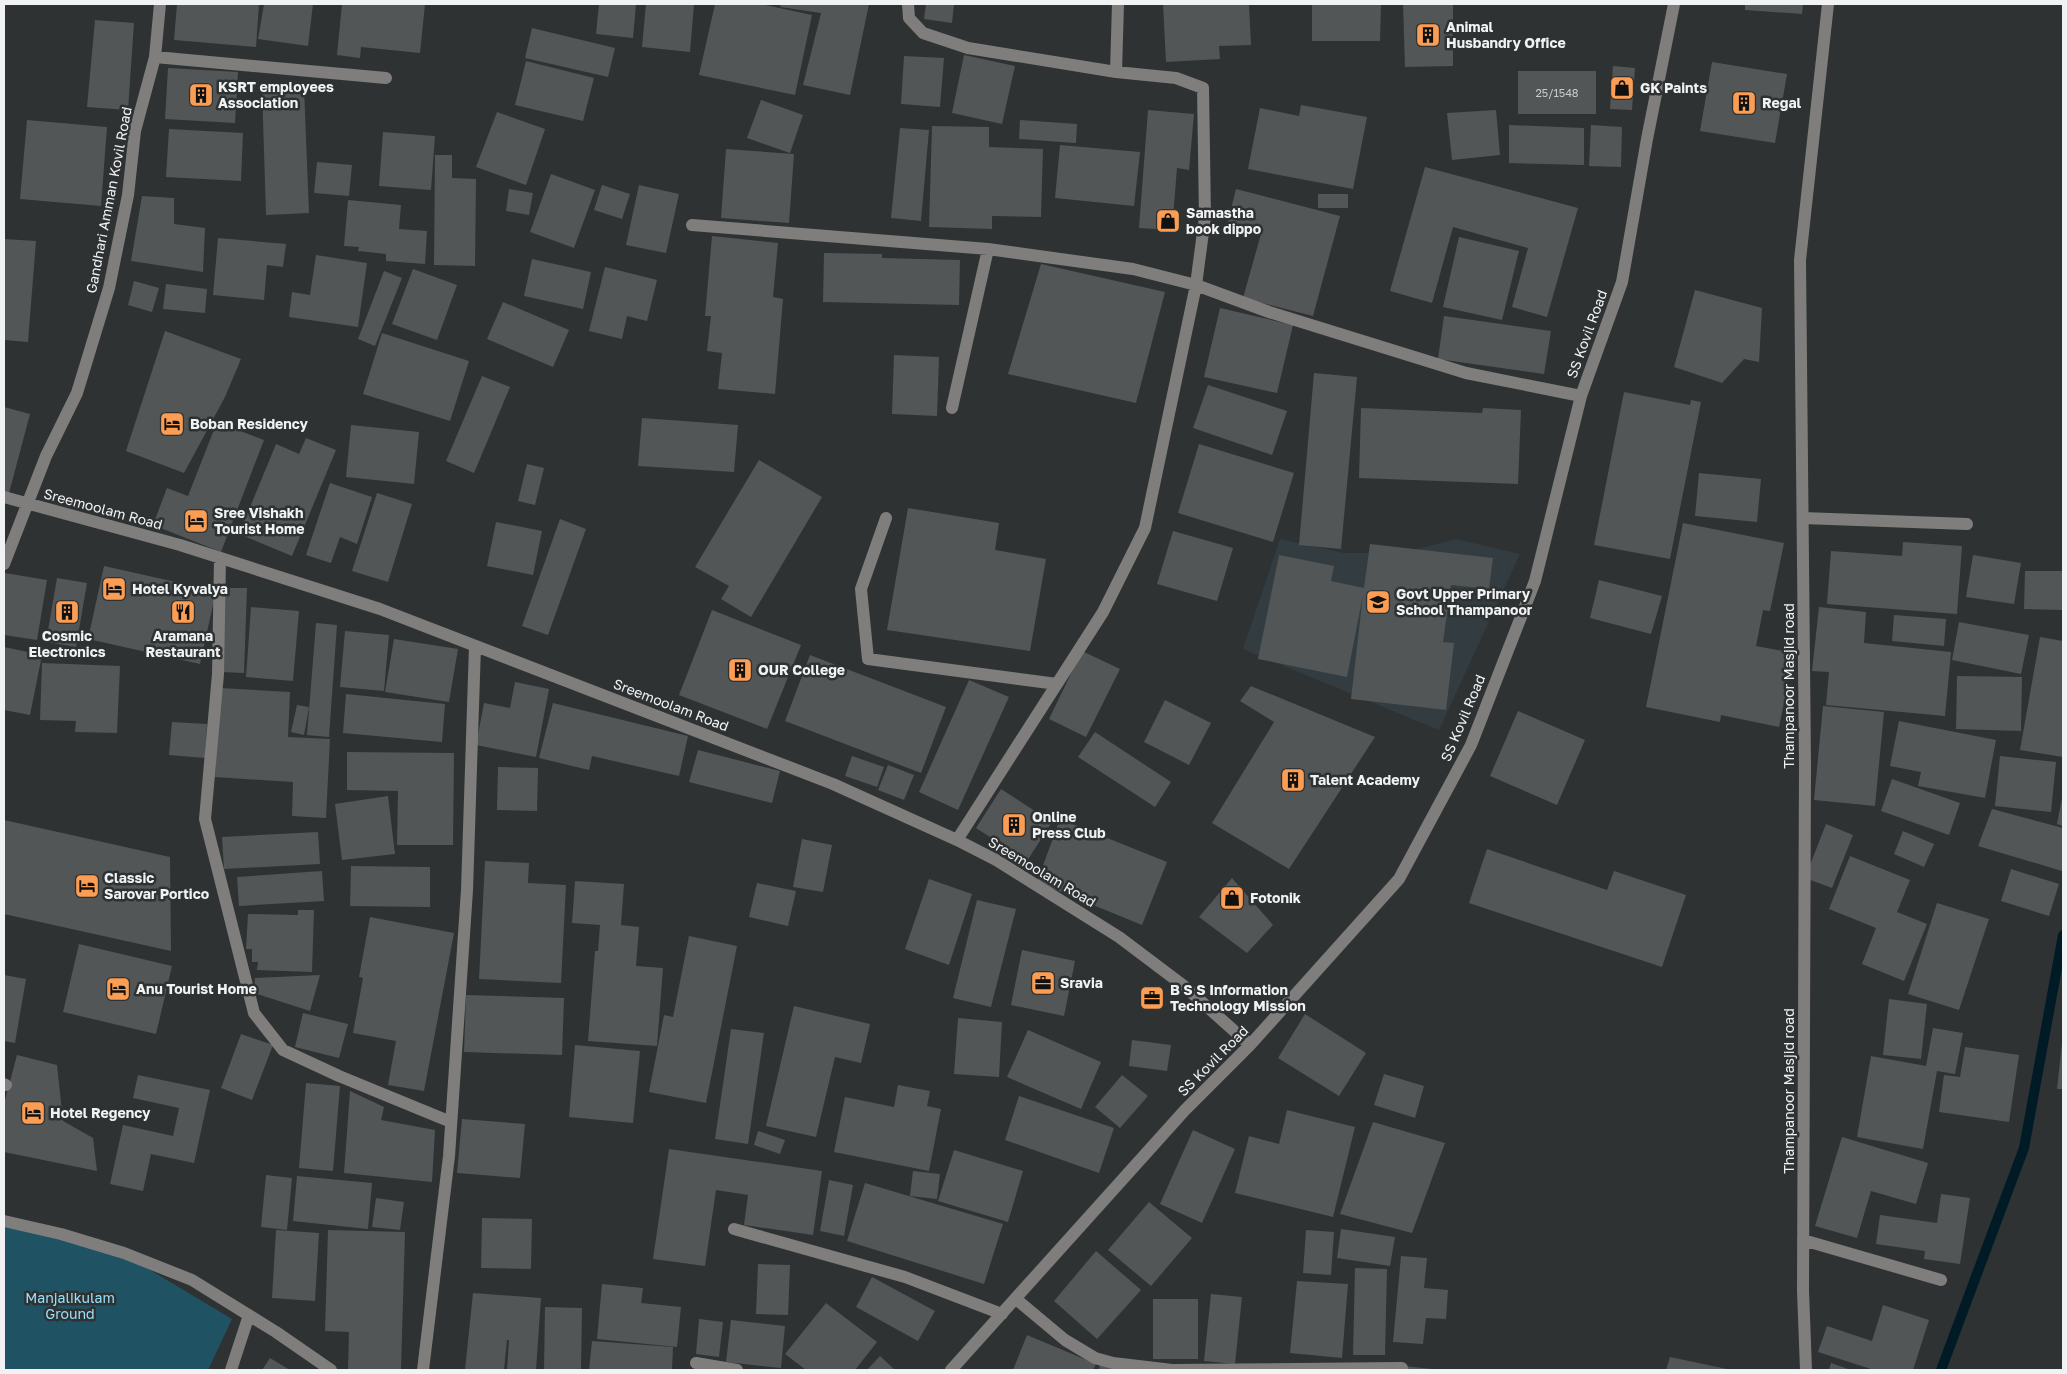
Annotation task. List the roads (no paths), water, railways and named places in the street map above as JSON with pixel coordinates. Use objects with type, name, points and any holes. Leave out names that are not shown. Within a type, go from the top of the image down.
[{"type":"street","name":"Gandhari Amman Kovil Road","points":[[4,564],[26,504],[77,393],[109,288],[128,195],[135,130],[155,57],[160,4]]},
{"type":"street","points":[[908,4],[909,18],[924,33],[968,48],[1116,72],[1176,78],[1203,88],[1205,217],[1196,285],[1145,528],[1103,612],[957,840]]},
{"type":"street","points":[[1116,72],[1118,4]]},
{"type":"street","name":"SS Kovil Road","points":[[951,1370],[1185,1110],[1250,1045],[1399,879],[1471,745],[1535,581],[1581,396],[1622,282],[1647,139],[1674,4]]},
{"type":"street","name":"Thampanoor Masjid road","points":[[1806,1370],[1803,1240],[1805,755],[1800,260],[1828,4]]},
{"type":"street","points":[[155,57],[386,78]]},
{"type":"street","points":[[692,225],[988,249],[1134,269],[1196,285],[1269,312],[1466,373],[1581,396]]},
{"type":"street","points":[[952,408],[988,249]]},
{"type":"street","name":"Sreemoolam Road","points":[[4,497],[180,545],[380,609],[833,784],[957,840],[996,860],[1119,938],[1184,986],[1250,1045]]},
{"type":"street","points":[[886,518],[861,589],[868,659],[1057,684]]},
{"type":"street","points":[[1803,518],[1967,524]]},
{"type":"street","points":[[220,558],[218,674],[205,819],[254,1013],[283,1050],[339,1076],[451,1122]]},
{"type":"street","points":[[423,1370],[451,1122],[467,890],[476,646]]},
{"type":"street","points":[[4,1221],[61,1234],[124,1252],[192,1280],[249,1315],[331,1370]]},
{"type":"street","points":[[734,1229],[905,1277],[1002,1314]]},
{"type":"street","points":[[1803,1240],[1941,1280]]},
{"type":"street","points":[[1016,1299],[1065,1340],[1096,1358],[1112,1363],[1172,1370],[1402,1368]]},
{"type":"street","points":[[231,1370],[249,1315]]},
{"type":"street","points":[[696,1363],[737,1370]]},
{"type":"waterway","points":[[1941,1370],[2024,1148],[2063,935]]},
{"type":"place","name":"Animal Husbandry Office","points":[[1428,35]]},
{"type":"place","name":"GK Paints","points":[[1622,88]]},
{"type":"place","name":"KSRT employees Association","points":[[201,95]]},
{"type":"place","name":"Regal","points":[[1744,103]]},
{"type":"place","name":"Samastha book dippo","points":[[1168,221]]},
{"type":"place","name":"Boban Residency","points":[[172,424]]},
{"type":"place","name":"Sree Vishakh Tourist Home","points":[[196,521]]},
{"type":"place","name":"Hotel Kyvalya","points":[[114,589]]},
{"type":"place","name":"Govt Upper Primary School Thampanoor","points":[[1378,602]]},
{"type":"place","name":"Cosmic Electronics","points":[[67,612]]},
{"type":"place","name":"Aramana Restaurant","points":[[183,612]]},
{"type":"place","name":"OUR College","points":[[740,670]]},
{"type":"place","name":"Talent Academy","points":[[1293,780]]},
{"type":"place","name":"Online Press Club","points":[[1014,825]]},
{"type":"place","name":"Classic Sarovar Portico","points":[[87,886]]},
{"type":"place","name":"Fotonik","points":[[1232,898]]},
{"type":"place","name":"Sravia","points":[[1043,983]]},
{"type":"place","name":"Anu Tourist Home","points":[[118,989]]},
{"type":"place","name":"B S S Information Technology Mission","points":[[1152,998]]},
{"type":"place","name":"Hotel Regency","points":[[33,1113]]},
{"type":"park label","name":"Manjalikulam Ground","points":[[70,1306]]}]
